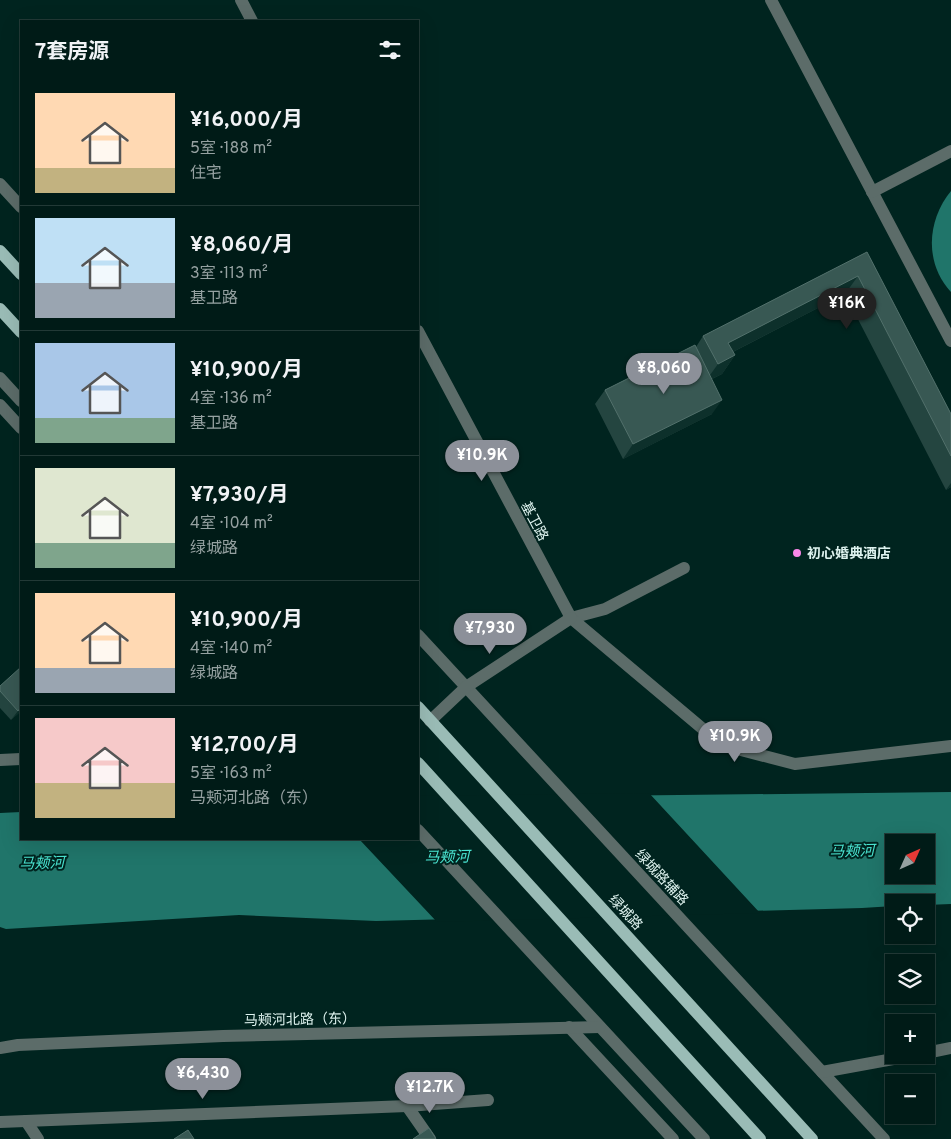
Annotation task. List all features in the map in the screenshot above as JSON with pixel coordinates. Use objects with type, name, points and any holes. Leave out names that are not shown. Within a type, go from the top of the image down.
[{"type":"main road","points":[[0,251],[20,273]]},
{"type":"main road","points":[[0,309],[20,331]]},
{"type":"main road","name":"绿城路","points":[[419,708],[812,1139]]},
{"type":"main road","points":[[419,765],[760,1139]]},
{"type":"street","points":[[241,0],[251,20]]},
{"type":"street","points":[[771,0],[951,341]]},
{"type":"street","points":[[872,192],[951,151]]},
{"type":"street","points":[[0,184],[20,206]]},
{"type":"street","name":"基卫路","points":[[419,333],[571,618]]},
{"type":"street","points":[[0,378],[20,400]]},
{"type":"street","points":[[0,404],[20,427]]},
{"type":"street","points":[[430,721],[466,687],[571,618],[605,609],[684,568]]},
{"type":"street","points":[[571,618],[722,745],[795,764],[951,746]]},
{"type":"street","name":"绿城路辅路","points":[[419,636],[884,1139]]},
{"type":"street","points":[[0,760],[20,759]]},
{"type":"street","points":[[419,831],[704,1139]]},
{"type":"street","points":[[569,1027],[673,1139]]},
{"type":"street","name":"马颊河北路（东）","points":[[0,1048],[223,1036],[600,1027]]},
{"type":"street","points":[[935,1051],[951,1048]]},
{"type":"street","points":[[822,1072],[885,1060]]},
{"type":"street","points":[[0,1122],[407,1106],[488,1100]]},
{"type":"street","points":[[407,1106],[430,1139]]},
{"type":"street","points":[[26,1121],[38,1139]]},
{"type":"water","points":[[951,191],[951,292],[942,281],[936,268],[932,242],[933,228],[937,215]]},
{"type":"water","name":"马颊河","points":[[951,792],[951,904],[935,905],[935,894],[885,894],[885,907],[862,908],[376,921],[239,915],[6,929],[0,927],[0,813],[20,812],[20,840],[419,840],[419,798]]},
{"type":"pier","points":[[649,793],[760,913],[437,922],[360,840],[419,840],[419,796]]},
{"type":"building","points":[[867,252],[951,414],[951,456],[858,276],[728,343],[735,355],[718,364],[703,336]]},
{"type":"building","points":[[695,345],[722,400],[633,444],[605,390]]},
{"type":"building","points":[[20,668],[20,708],[18,711],[0,691],[0,686]]},
{"type":"building","points":[[429,1128],[436,1139],[413,1139]]},
{"type":"building","points":[[188,1130],[194,1139],[174,1139]]},
{"type":"place","name":"初心婚典酒店","points":[[797,553]]}]
